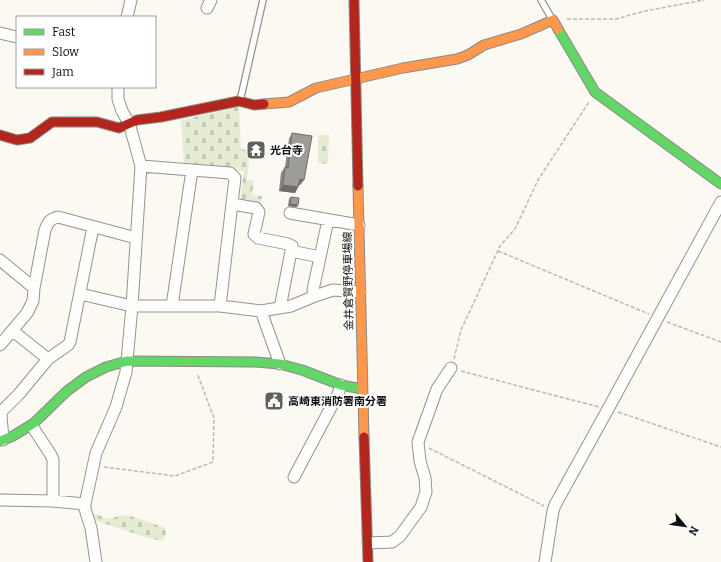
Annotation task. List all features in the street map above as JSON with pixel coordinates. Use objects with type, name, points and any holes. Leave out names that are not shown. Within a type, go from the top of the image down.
[{"type":"street","points":[[127,16],[131,0]]},
{"type":"street","name":"金井倉賀野停車場線","points":[[354,0],[362,389],[368,562]]},
{"type":"street","points":[[0,135],[11,139],[24,140],[30,138],[52,122],[97,122],[119,128],[138,120],[161,117],[239,101],[254,105],[289,102],[316,88],[403,68],[457,59],[468,55],[484,45],[521,34],[554,20],[595,92],[721,184]]},
{"type":"street","points":[[0,33],[16,37]]},
{"type":"street","points":[[96,562],[92,533],[85,504],[96,453],[118,400],[126,372],[141,166],[129,123],[118,100],[118,88]]},
{"type":"street","points":[[141,166],[230,173],[235,178],[220,306]]},
{"type":"street","points":[[172,306],[192,170]]},
{"type":"street","points":[[546,562],[552,510],[721,202]]},
{"type":"street","points":[[232,204],[256,208],[259,212],[254,234],[258,238],[292,246],[280,308]]},
{"type":"street","points":[[290,213],[359,225]]},
{"type":"street","points":[[0,345],[27,313],[33,301],[45,230],[52,218],[58,218],[136,238]]},
{"type":"street","points":[[315,296],[313,290],[328,220]]},
{"type":"street","points":[[93,227],[70,342],[68,346],[48,359],[19,394],[2,411],[2,441],[32,426],[74,385],[84,378],[108,366],[127,361],[255,362],[280,364],[302,370],[341,385],[362,389]]},
{"type":"street","points":[[290,251],[320,257]]},
{"type":"street","points":[[0,260],[34,288]]},
{"type":"street","points":[[80,294],[132,306],[220,306],[261,311],[291,306],[333,290],[360,292]]},
{"type":"street","points":[[261,311],[280,364]]},
{"type":"street","points":[[13,331],[48,359]]},
{"type":"street","points":[[368,543],[392,542],[400,536],[421,507],[426,492],[425,478],[420,461],[418,442],[436,390],[451,368]]},
{"type":"street","points":[[294,477],[338,394],[341,385]]},
{"type":"street","points":[[32,426],[53,460],[53,501]]},
{"type":"street","points":[[0,500],[53,501],[85,504]]},
{"type":"lane","points":[[239,101],[263,0]]},
{"type":"lane","points":[[541,0],[554,20]]},
{"type":"path","points":[[554,20],[570,18],[616,19],[645,11],[704,0]]},
{"type":"path","points":[[595,92],[538,180],[515,229],[500,246],[461,330],[451,368],[608,409],[721,447]]},
{"type":"path","points":[[498,251],[658,318],[721,342]]},
{"type":"path","points":[[93,466],[175,476],[213,462],[214,418],[197,374],[195,361]]},
{"type":"path","points":[[418,442],[552,510]]},
{"type":"green space","points":[[239,107],[241,149],[250,151],[247,180],[254,181],[252,195],[262,196],[261,204],[240,202],[244,171],[184,167],[181,120]]},
{"type":"green space","points":[[318,135],[329,135],[328,164],[318,163]]},
{"type":"green space","points":[[92,513],[109,519],[122,515],[135,517],[165,528],[166,534],[163,541],[148,538],[94,520]]},
{"type":"building","points":[[292,133],[312,136],[304,180],[300,179],[298,187],[283,185],[285,167],[288,168]]},
{"type":"building","points":[[291,197],[299,198],[298,205],[290,204]]},
{"type":"traffic: fast","points":[[558,29],[595,92],[721,184]]},
{"type":"traffic: fast","points":[[0,441],[13,436],[34,423],[67,391],[86,377],[106,367],[127,361],[255,362],[280,364],[302,370],[341,385],[362,389]]},
{"type":"traffic: slow","points":[[264,104],[289,102],[316,88],[403,68],[457,59],[468,55],[484,45],[521,34],[553,20],[558,29]]},
{"type":"traffic: slow","points":[[358,186],[364,437]]},
{"type":"traffic: jam","points":[[354,0],[358,186]]},
{"type":"traffic: jam","points":[[0,135],[17,140],[30,138],[52,122],[97,122],[119,128],[137,120],[161,117],[239,101],[254,105],[264,104]]},
{"type":"traffic: jam","points":[[364,437],[368,562]]},
{"type":"place","name":"光台寺","points":[[256,150]]},
{"type":"place","name":"高崎東消防署南分署","points":[[274,401]]}]
